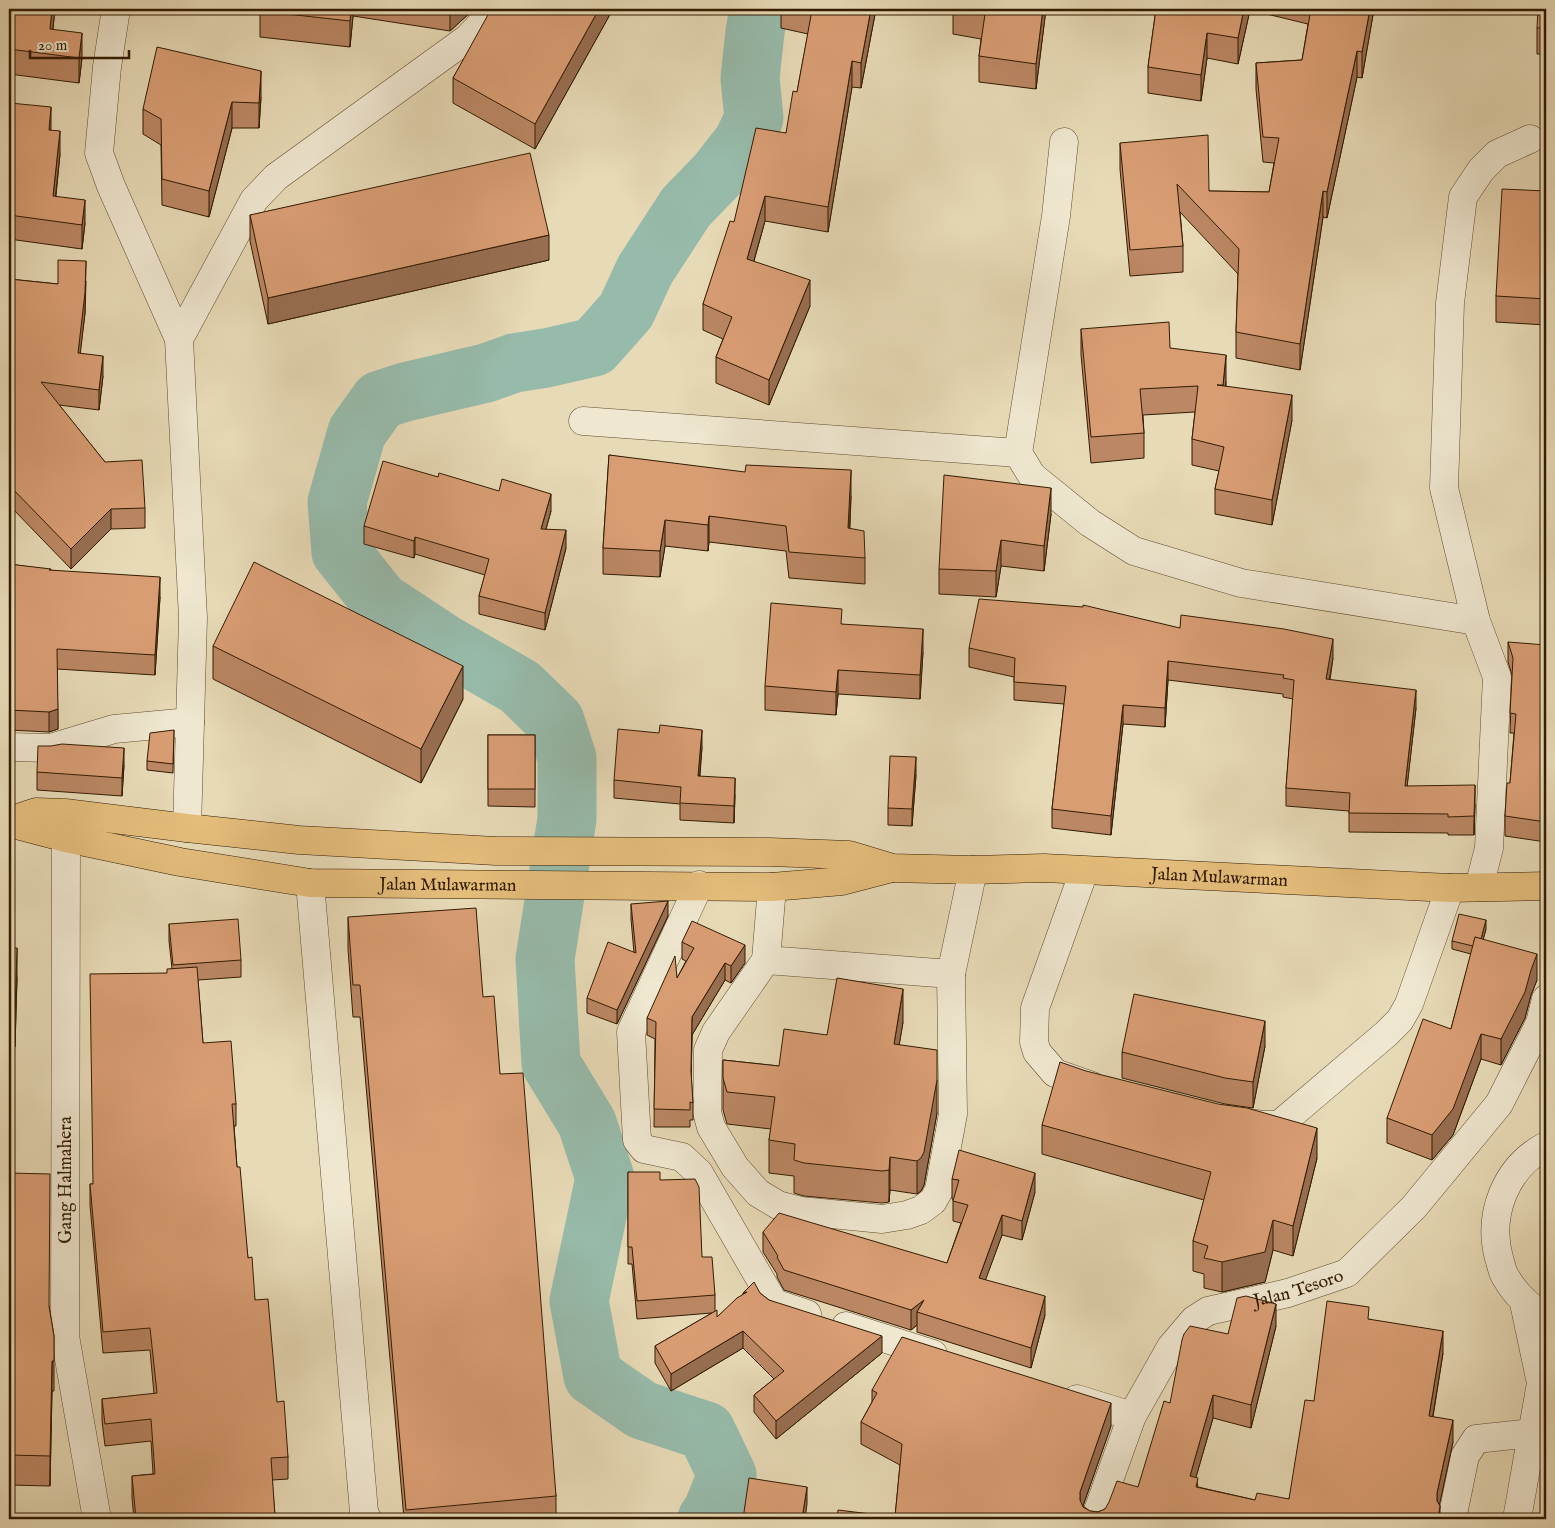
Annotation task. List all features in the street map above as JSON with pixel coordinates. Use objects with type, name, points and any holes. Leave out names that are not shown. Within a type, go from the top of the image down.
[{"type":"highway","name":"Jalan Mulawarman","points":[[9,822],[36,812],[65,813],[299,840],[496,851],[699,851],[848,855],[892,868],[973,870],[1044,868],[1450,888],[1546,886]]},
{"type":"highway","name":"Jalan Mulawarman","points":[[9,822],[66,838],[180,862],[310,883],[772,886],[842,881],[892,868]]},
{"type":"street","points":[[116,9],[107,67],[99,153],[111,186],[179,339],[193,618],[186,828]]},
{"type":"street","points":[[179,339],[254,200],[276,177],[468,38],[488,17],[492,9]]},
{"type":"street","points":[[1479,887],[1489,848],[1497,677],[1476,621],[1444,488],[1450,302],[1463,197],[1481,170],[1498,154],[1530,138]]},
{"type":"street","points":[[1064,142],[1056,216],[1018,453],[1032,476],[1090,523],[1134,551],[1242,583],[1476,621]]},
{"type":"street","points":[[583,420],[1018,453]]},
{"type":"street","points":[[9,747],[51,748],[114,729],[190,722]]},
{"type":"street","name":"Gang Halmahera","points":[[66,838],[65,1336],[96,1519]]},
{"type":"street","points":[[772,886],[766,960],[716,1032],[708,1050],[707,1112],[711,1127],[735,1167],[758,1193],[778,1205],[801,1211],[882,1219],[907,1215],[921,1210],[933,1201],[939,1190],[953,1114],[951,974],[973,870]]},
{"type":"street","points":[[1084,871],[1035,1008],[1034,1042],[1037,1052],[1055,1073],[1090,1086],[1119,1093]]},
{"type":"street","points":[[310,883],[364,1512],[367,1519]]},
{"type":"street","points":[[700,885],[631,1032],[637,1140],[644,1149],[682,1157],[699,1174],[774,1303],[953,1360]]},
{"type":"street","points":[[1222,1119],[1264,1126],[1279,1125],[1400,1020],[1410,1004],[1450,888]]},
{"type":"street","points":[[766,960],[951,974]]},
{"type":"street","name":"Jalan Tesoro","points":[[1095,1519],[1132,1416],[1171,1347],[1194,1320],[1208,1311],[1288,1293],[1347,1273],[1414,1207],[1500,1104],[1540,1022],[1546,999]]},
{"type":"street","points":[[1546,1146],[1533,1153],[1510,1178],[1497,1209],[1495,1242],[1504,1275],[1524,1303],[1546,1318]]},
{"type":"street","points":[[1517,1519],[1541,1383],[1524,1303]]},
{"type":"street","points":[[1057,1393],[1132,1416]]},
{"type":"street","points":[[1452,1519],[1465,1456],[1476,1439],[1532,1434]]},
{"type":"building","points":[[9,9],[52,9],[50,29],[82,33],[79,58],[9,49]]},
{"type":"building","points":[[260,9],[351,9],[350,21],[260,11]]},
{"type":"building","points":[[493,9],[599,9],[535,124],[453,78]]},
{"type":"building","points":[[807,9],[871,9],[861,63],[852,61],[828,207],[765,196],[747,259],[810,280],[769,380],[716,357],[732,317],[703,304],[730,221],[734,222],[756,128],[786,133],[793,91],[797,92],[812,10]]},
{"type":"building","points":[[958,9],[1043,9],[1036,64],[979,56],[985,14]]},
{"type":"building","points":[[1156,9],[1244,9],[1238,38],[1207,33],[1201,75],[1148,67]]},
{"type":"building","points":[[1311,9],[1370,9],[1362,52],[1357,51],[1327,192],[1323,191],[1300,344],[1236,332],[1239,249],[1177,184],[1183,246],[1130,250],[1120,143],[1208,135],[1209,191],[1269,192],[1279,138],[1263,137],[1256,63],[1302,60]]},
{"type":"building","points":[[1538,9],[1546,9],[1546,28],[1537,28]]},
{"type":"building","points":[[157,47],[261,71],[259,103],[232,102],[209,191],[162,179],[161,119],[143,109]]},
{"type":"building","points":[[10,103],[51,107],[49,130],[60,131],[53,196],[85,200],[82,225],[9,215]]},
{"type":"building","points":[[530,153],[549,235],[268,298],[250,215]]},
{"type":"building","points":[[1502,189],[1546,191],[1546,299],[1496,296]]},
{"type":"building","points":[[58,260],[86,261],[85,293],[78,353],[103,356],[99,390],[41,382],[105,462],[142,460],[145,508],[111,509],[71,549],[9,485],[9,279],[58,284]]},
{"type":"building","points":[[1169,322],[1170,348],[1226,355],[1223,385],[1217,385],[1292,395],[1272,500],[1215,489],[1224,447],[1192,439],[1198,386],[1140,389],[1144,433],[1091,437],[1081,329]]},
{"type":"building","points":[[609,455],[745,472],[746,465],[851,470],[848,528],[864,531],[865,558],[789,552],[786,526],[709,516],[708,525],[665,520],[660,551],[603,548]]},
{"type":"building","points":[[383,461],[438,477],[439,473],[499,491],[502,479],[551,494],[541,529],[566,530],[545,613],[479,596],[489,559],[415,537],[414,541],[364,526]]},
{"type":"building","points":[[944,475],[1051,488],[1044,546],[1001,540],[996,571],[939,569]]},
{"type":"building","points":[[254,562],[463,666],[421,749],[213,646]]},
{"type":"building","points":[[9,564],[51,569],[49,570],[160,577],[155,655],[57,649],[58,709],[49,712],[9,710]]},
{"type":"building","points":[[979,599],[1083,607],[1083,605],[1180,628],[1181,615],[1284,629],[1333,639],[1326,679],[1416,690],[1405,786],[1475,785],[1474,816],[1448,817],[1448,814],[1349,813],[1350,793],[1286,788],[1294,680],[1283,678],[1284,675],[1168,661],[1165,708],[1123,705],[1111,816],[1052,809],[1066,686],[1014,682],[1015,658],[969,648]]},
{"type":"building","points":[[771,603],[842,609],[841,624],[923,629],[920,675],[838,670],[836,692],[765,686]]},
{"type":"building","points":[[1508,642],[1546,645],[1546,822],[1505,816],[1507,783],[1510,783],[1516,714],[1510,713],[1513,658]]},
{"type":"building","points":[[660,725],[702,730],[698,776],[735,778],[734,806],[680,803],[681,787],[614,780],[618,729],[659,733]]},
{"type":"building","points":[[174,730],[173,764],[147,761],[150,733]]},
{"type":"building","points":[[488,735],[535,735],[535,789],[488,789]]},
{"type":"building","points":[[62,744],[124,748],[122,778],[37,772],[38,746]]},
{"type":"building","points":[[890,756],[916,757],[912,809],[888,808]]},
{"type":"building","points":[[668,901],[617,1010],[587,998],[608,942],[636,953],[631,904]]},
{"type":"building","points":[[476,908],[483,997],[494,996],[500,1074],[523,1073],[556,1496],[406,1510],[360,985],[353,985],[348,917]]},
{"type":"building","points":[[1459,914],[1486,920],[1481,939],[1475,937],[1473,946],[1452,941]]},
{"type":"building","points":[[238,919],[241,960],[173,965],[169,924]]},
{"type":"building","points":[[692,921],[745,945],[731,966],[725,963],[692,1017],[691,1071],[693,1103],[690,1102],[690,1110],[654,1109],[656,1022],[647,1018],[675,956],[677,978],[694,948],[682,942]]},
{"type":"building","points":[[1475,937],[1537,954],[1525,992],[1501,1039],[1481,1034],[1453,1109],[1432,1135],[1387,1118],[1423,1019],[1451,1029]]},
{"type":"building","points":[[9,947],[17,948],[15,1016],[9,1016]]},
{"type":"building","points":[[197,967],[203,1043],[231,1041],[236,1104],[232,1104],[237,1167],[240,1167],[248,1258],[252,1257],[255,1300],[268,1299],[277,1402],[284,1401],[288,1457],[271,1458],[275,1516],[290,1515],[291,1519],[136,1519],[132,1476],[155,1474],[151,1419],[105,1424],[102,1399],[157,1393],[150,1328],[103,1332],[90,1184],[93,1184],[90,974],[167,973],[167,969]]},
{"type":"building","points":[[837,978],[903,989],[894,1044],[937,1050],[937,1080],[924,1152],[917,1161],[890,1157],[889,1170],[882,1171],[804,1163],[794,1160],[795,1144],[769,1140],[775,1097],[727,1092],[723,1078],[723,1060],[779,1066],[784,1029],[827,1035]]},
{"type":"building","points":[[1134,994],[1265,1021],[1253,1082],[1225,1078],[1122,1052]]},
{"type":"building","points":[[1060,1062],[1086,1071],[1218,1104],[1247,1108],[1317,1128],[1293,1226],[1273,1220],[1265,1252],[1222,1262],[1204,1258],[1208,1246],[1193,1241],[1211,1172],[1042,1125]]},
{"type":"building","points":[[959,1150],[1035,1173],[1022,1221],[1002,1215],[979,1278],[1045,1296],[1031,1348],[917,1312],[924,1300],[911,1310],[784,1270],[778,1256],[763,1232],[779,1213],[947,1263],[968,1205],[953,1201],[959,1180],[952,1179]]},
{"type":"building","points":[[628,1172],[660,1172],[660,1180],[695,1179],[699,1187],[702,1257],[712,1257],[715,1295],[637,1301],[632,1247],[628,1247]]},
{"type":"building","points":[[9,1173],[50,1174],[49,1306],[54,1336],[54,1361],[52,1361],[50,1456],[9,1455]]},
{"type":"building","points":[[754,1282],[760,1293],[769,1300],[882,1336],[776,1421],[754,1395],[784,1371],[743,1331],[671,1374],[655,1346],[717,1310],[717,1317],[737,1298],[747,1292],[743,1293]]},
{"type":"building","points":[[1246,1296],[1276,1304],[1251,1405],[1213,1395],[1190,1476],[1198,1478],[1196,1487],[1255,1500],[1257,1493],[1289,1499],[1305,1400],[1314,1401],[1327,1301],[1369,1307],[1368,1319],[1443,1331],[1429,1416],[1453,1420],[1437,1493],[1437,1501],[1440,1506],[1438,1519],[837,1519],[838,1510],[895,1517],[902,1444],[861,1422],[877,1393],[872,1390],[902,1337],[1111,1403],[1080,1492],[1080,1500],[1083,1507],[1090,1511],[1098,1512],[1105,1509],[1117,1481],[1138,1487],[1164,1401],[1170,1403],[1184,1334],[1190,1326],[1228,1334],[1237,1298]]},
{"type":"building","points":[[749,1478],[807,1487],[802,1519],[743,1519]]},
{"type":"waterway","points":[[707,1519],[712,1512],[727,1475],[706,1431],[642,1410],[593,1376],[579,1301],[605,1178],[587,1123],[551,1064],[545,959],[567,819],[567,758],[555,721],[520,687],[445,644],[380,601],[341,552],[337,502],[357,432],[380,400],[405,392],[486,373],[514,363],[594,347],[626,311],[645,270],[686,207],[718,174],[743,142],[754,118],[750,78],[759,9]]}]
